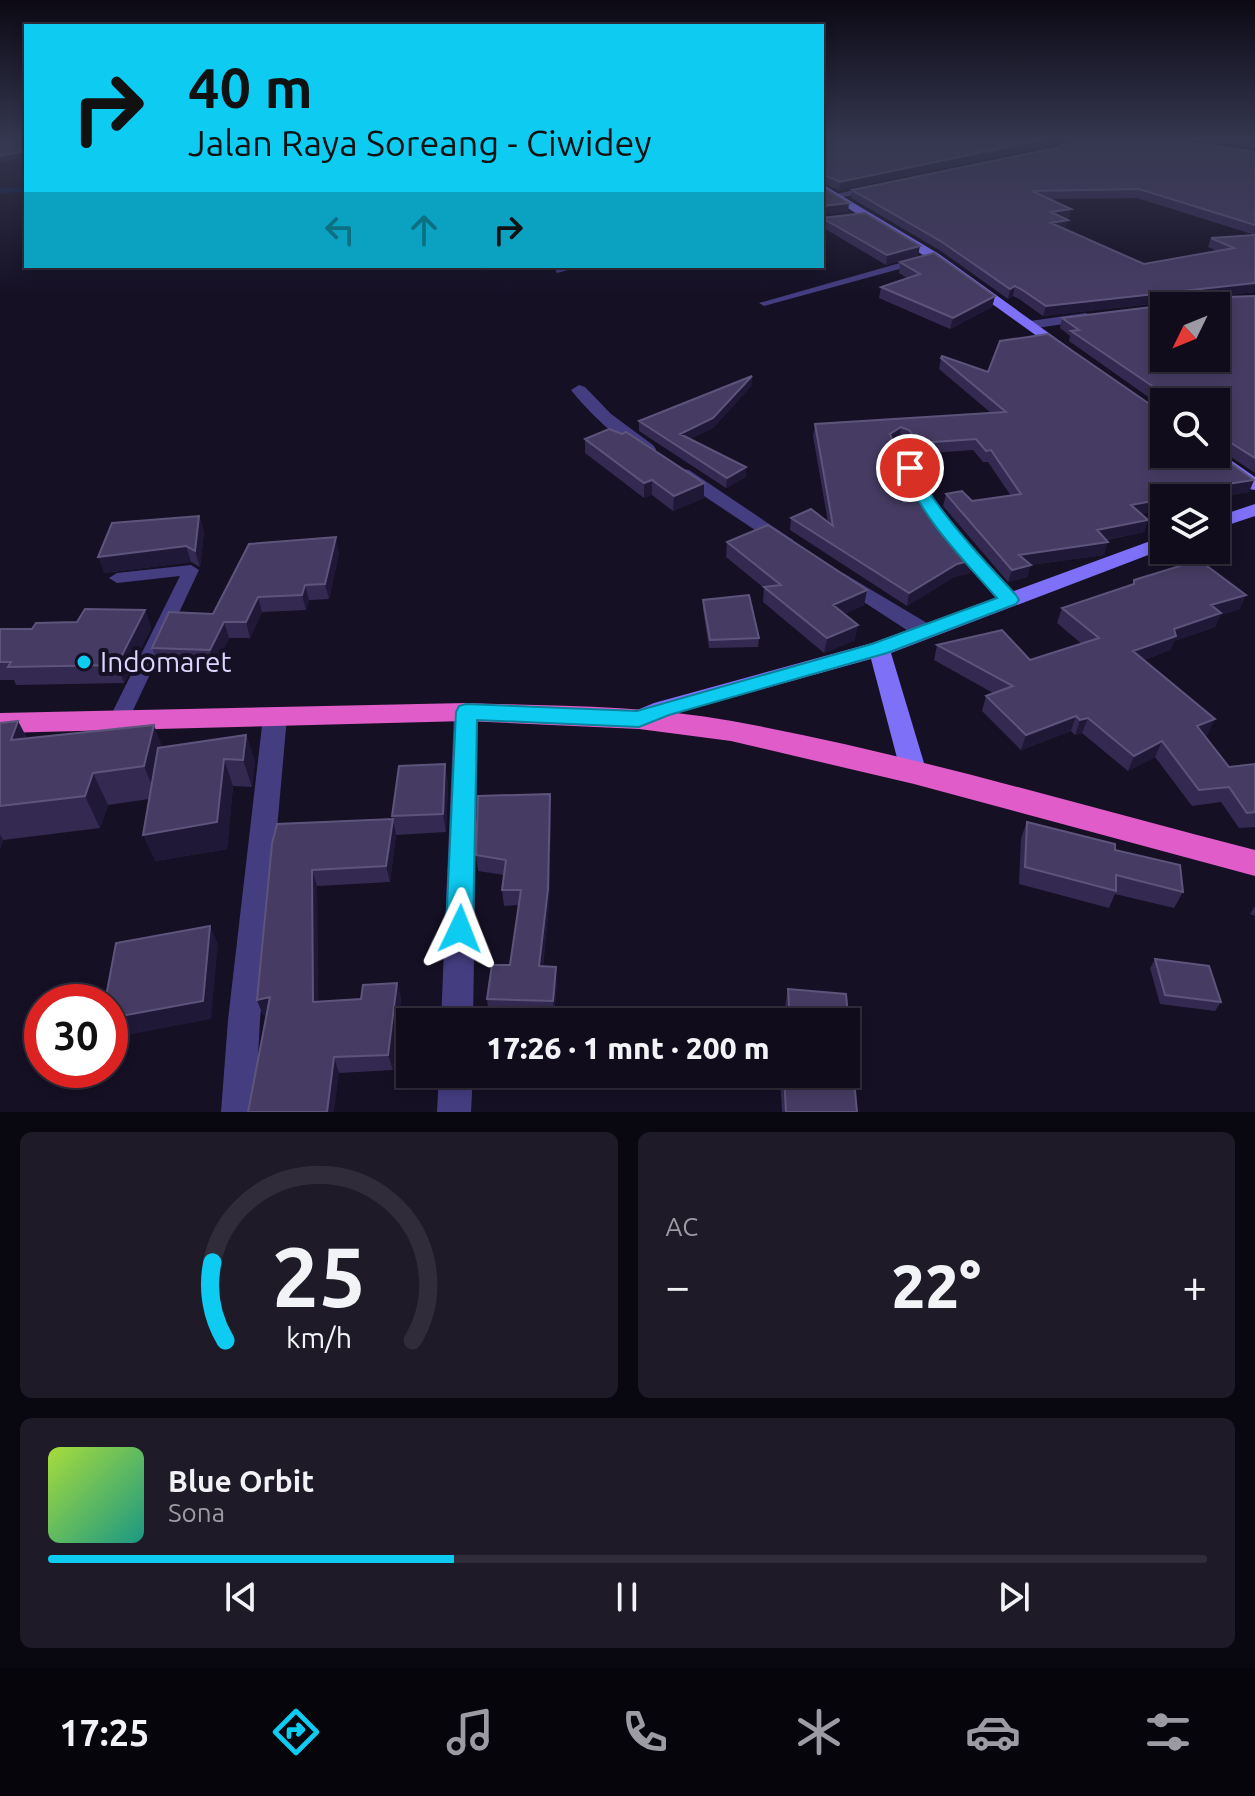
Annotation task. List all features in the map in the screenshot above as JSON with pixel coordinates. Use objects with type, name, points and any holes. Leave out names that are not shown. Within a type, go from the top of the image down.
[{"type":"highway","points":[[0,723],[466,712],[639,719],[731,731],[914,773],[1255,863]]},
{"type":"main road","points":[[829,191],[935,257],[1079,359]]},
{"type":"main road","points":[[1230,467],[1255,485]]},
{"type":"main road","points":[[1230,518],[1255,510]]},
{"type":"main road","points":[[639,719],[662,709],[879,649],[1150,547]]},
{"type":"main road","points":[[879,649],[914,773]]},
{"type":"street","points":[[837,195],[859,191]]},
{"type":"street","points":[[846,218],[870,215]]},
{"type":"street","points":[[1030,325],[1094,316]]},
{"type":"street","points":[[579,390],[637,442],[802,552]]},
{"type":"street","points":[[900,446],[919,489],[944,526],[1009,600]]},
{"type":"street","points":[[827,568],[924,631]]},
{"type":"street","points":[[457,1008],[466,712]]},
{"type":"street","points":[[238,1112],[244,1020],[275,717]]},
{"type":"street","points":[[454,1112],[455,1088]]},
{"type":"lane","points":[[764,303],[935,257]]},
{"type":"lane","points":[[117,578],[191,570],[118,721]]},
{"type":"building","points":[[824,191],[829,191],[849,203],[824,206]]},
{"type":"building","points":[[854,191],[1038,191],[1032,191],[1071,209],[1051,212],[1068,220],[1051,223],[1144,264],[1234,248],[1211,238],[1255,235],[1255,283],[1150,292],[1150,295],[1046,306],[1015,286],[1010,289],[942,242]]},
{"type":"building","points":[[1145,191],[1255,191],[1255,225]]},
{"type":"building","points":[[865,213],[920,246],[887,255],[824,218]]},
{"type":"building","points":[[934,253],[995,296],[953,318],[881,287],[920,274],[900,262]]},
{"type":"building","points":[[1255,296],[1255,458],[1230,442],[1230,388],[1155,388],[1071,331],[1079,330],[1062,318],[1150,307],[1150,372],[1230,372],[1230,297]]},
{"type":"building","points":[[1048,334],[1150,404],[1150,468],[1230,468],[1230,462],[1254,480],[1228,484],[1150,484],[1150,502],[1131,505],[1148,520],[1097,530],[1108,542],[1019,555],[1031,565],[1012,570],[946,494],[962,491],[972,501],[1021,494],[991,450],[986,451],[976,439],[919,443],[909,430],[901,427],[890,434],[894,445],[891,445],[896,496],[903,496],[904,502],[924,498],[973,560],[957,564],[909,593],[791,518],[811,509],[833,526],[815,424],[1006,412],[941,358],[988,372],[1000,341]]},
{"type":"building","points":[[752,376],[713,418],[680,434],[746,467],[727,478],[639,421]]},
{"type":"building","points":[[609,429],[622,434],[626,432],[704,483],[674,496],[652,480],[644,483],[585,439]]},
{"type":"building","points":[[199,516],[195,551],[186,546],[98,557],[112,523]]},
{"type":"building","points":[[768,525],[867,590],[833,605],[858,625],[827,638],[764,587],[781,585],[727,542]]},
{"type":"building","points":[[336,537],[325,584],[305,585],[302,595],[258,597],[246,622],[224,622],[210,650],[152,648],[169,612],[213,614],[249,544]]},
{"type":"building","points":[[1186,564],[1204,564],[1246,595],[1211,605],[1221,613],[1174,629],[1176,636],[1133,651],[1215,719],[1197,726],[1229,767],[1255,764],[1255,812],[1247,813],[1229,787],[1199,790],[1162,741],[1134,756],[1088,718],[1080,720],[1076,716],[1026,735],[986,696],[1013,686],[937,645],[1002,630],[1030,660],[1099,638],[1062,608],[1134,584],[1134,580]]},
{"type":"building","points":[[749,595],[759,638],[710,640],[703,600]]},
{"type":"building","points":[[85,609],[145,610],[117,665],[8,667],[11,662],[0,662],[0,629],[32,629],[36,623],[77,622]]},
{"type":"building","points":[[18,721],[11,740],[154,725],[144,766],[93,773],[85,796],[0,806],[0,723]]},
{"type":"building","points":[[246,735],[243,760],[224,759],[217,822],[143,835],[158,748]]},
{"type":"building","points":[[445,764],[443,814],[392,816],[399,766]]},
{"type":"building","points":[[550,794],[548,889],[539,966],[556,967],[553,1001],[487,999],[492,965],[510,965],[521,890],[502,890],[506,860],[476,855],[478,796]]},
{"type":"building","points":[[393,819],[386,866],[312,870],[313,1002],[361,999],[363,985],[397,983],[388,1055],[334,1057],[327,1112],[248,1112],[270,997],[257,1000],[272,844],[277,824]]},
{"type":"building","points":[[1027,822],[1115,844],[1115,850],[1180,865],[1183,892],[1116,875],[1116,891],[1025,867]]},
{"type":"building","points":[[210,926],[203,1001],[128,1015],[128,984],[108,984],[116,943]]},
{"type":"building","points":[[1155,959],[1209,966],[1221,1002],[1165,995]]},
{"type":"building","points":[[788,989],[846,994],[847,1008],[789,1008]]},
{"type":"building","points":[[785,1088],[855,1088],[857,1112],[786,1112]]},
{"type":"place","name":"Indomaret","points":[[84,662]]},
{"type":"route","points":[[460,929],[466,712],[639,719],[662,709],[879,649],[1009,600],[944,526],[919,489],[910,468]]}]
